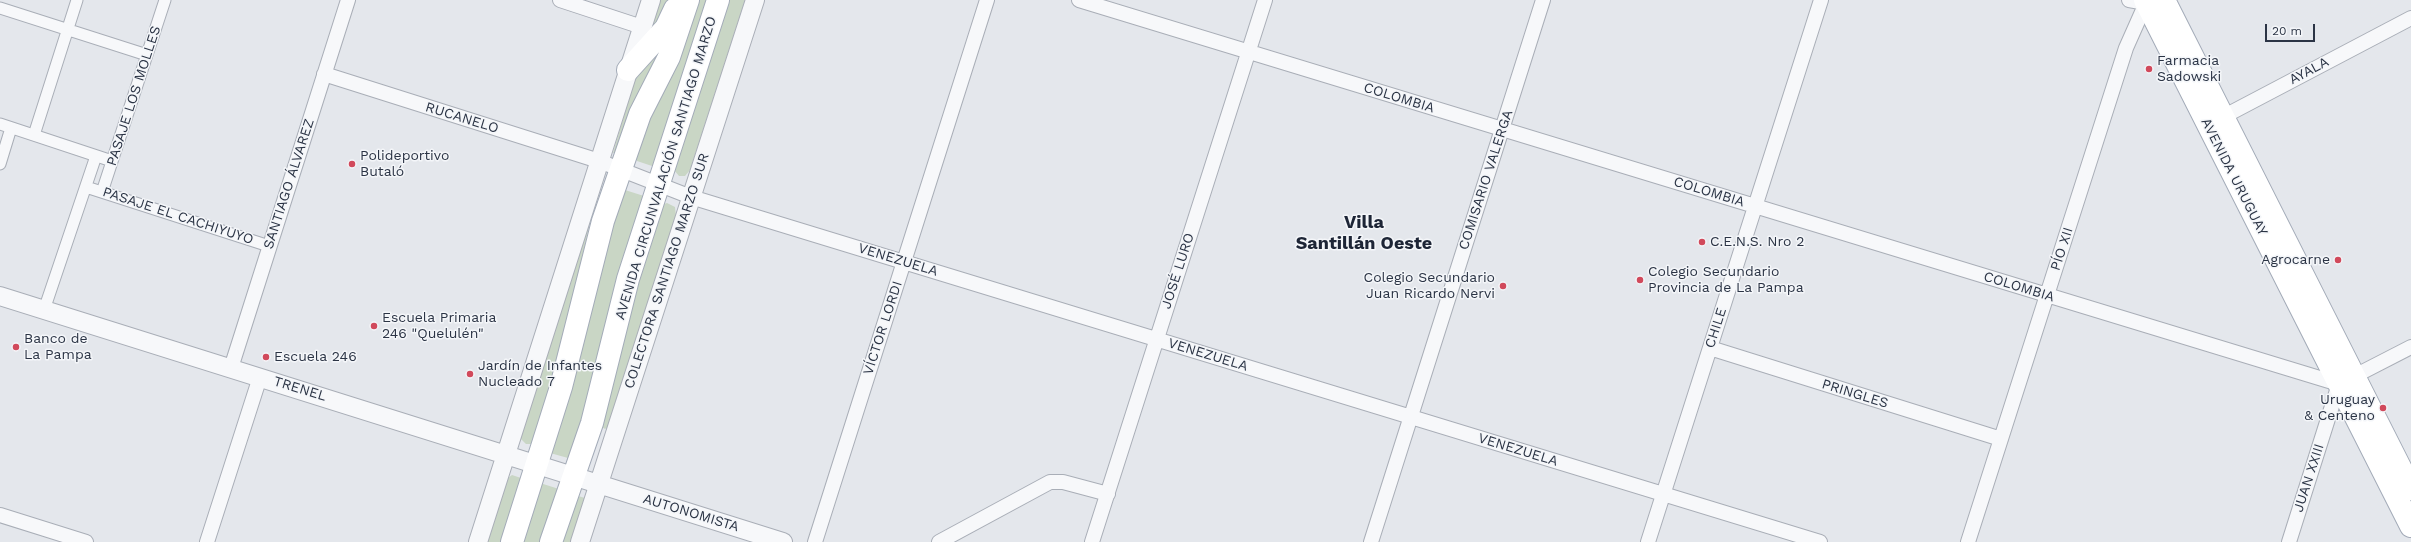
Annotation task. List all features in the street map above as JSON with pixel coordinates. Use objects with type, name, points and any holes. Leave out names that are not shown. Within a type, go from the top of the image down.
[{"type":"main road","points":[[628,70],[666,28],[678,0]]},
{"type":"main road","name":"AVENIDA CIRCUNVALACIÓN SANTIAGO MARZO","points":[[512,542],[561,387],[595,247],[643,107],[672,48],[688,0]]},
{"type":"main road","name":"AVENIDA CIRCUNVALACIÓN SANTIAGO MARZO","points":[[551,542],[599,401],[628,279],[718,0]]},
{"type":"main road","name":"AVENIDA URUGUAY","points":[[2147,1],[2215,121],[2347,380],[2411,526]]},
{"type":"main road","name":"AVENIDA URUGUAY","points":[[2347,380],[2411,488]]},
{"type":"street","points":[[34,135],[77,0]]},
{"type":"street","name":"PASAJE LOS MOLLES","points":[[102,192],[165,0]]},
{"type":"street","name":"SANTIAGO ÁLVAREZ","points":[[231,368],[348,0]]},
{"type":"street","points":[[560,0],[642,27]]},
{"type":"street","points":[[478,542],[651,0]]},
{"type":"street","name":"COLECTORA SANTIAGO MARZO SUR","points":[[580,542],[755,0]]},
{"type":"street","name":"VÍCTOR LORDI","points":[[815,542],[987,0]]},
{"type":"street","name":"COLOMBIA","points":[[1079,0],[2047,295],[2347,380]]},
{"type":"street","name":"JOSÉ LURO","points":[[1092,542],[1265,0]]},
{"type":"street","name":"COMISARIO VALERGA","points":[[1371,542],[1543,0]]},
{"type":"street","name":"CHILE","points":[[1648,542],[1821,0]]},
{"type":"street","name":"PÍO XII","points":[[1968,542],[2126,48],[2147,1]]},
{"type":"street","points":[[0,8],[147,55]]},
{"type":"street","name":"AYALA","points":[[2215,121],[2411,18]]},
{"type":"street","name":"RUCANELO","points":[[324,74],[599,161]]},
{"type":"street","points":[[0,124],[112,161]]},
{"type":"street","points":[[0,164],[11,128]]},
{"type":"street","name":"PASAJE LOS MOLLES","points":[[44,310],[96,156]]},
{"type":"street","name":"VENEZUELA","points":[[599,161],[691,197],[1820,542]]},
{"type":"street","name":"PASAJE EL CACHIYUYO","points":[[86,187],[269,246]]},
{"type":"street","name":"TRENEL","points":[[0,296],[506,454],[599,485]]},
{"type":"street","points":[[2347,380],[2411,347]]},
{"type":"street","name":"PRINGLES","points":[[1710,348],[2001,439]]},
{"type":"street","points":[[208,542],[260,377]]},
{"type":"street","name":"JUAN XXIII","points":[[2289,542],[2347,380]]},
{"type":"street","points":[[939,542],[1050,482],[1063,482],[1108,494]]},
{"type":"street","name":"AUTONOMISTA","points":[[599,485],[783,542]]},
{"type":"street","points":[[0,515],[86,542]]},
{"type":"green space","points":[[658,0],[671,0],[666,16],[647,36]]},
{"type":"green space","points":[[697,0],[709,0],[654,167],[637,161],[635,156]]},
{"type":"green space","points":[[726,0],[745,0],[690,170],[685,176],[679,176],[674,170]]},
{"type":"green space","points":[[662,45],[618,152],[613,153],[636,76]]},
{"type":"green space","points":[[625,190],[644,196],[593,391],[568,458],[550,453],[607,239]]},
{"type":"green space","points":[[667,203],[675,207],[676,216],[608,427],[605,429],[602,427],[627,316],[661,205]]},
{"type":"green space","points":[[592,214],[555,376],[531,444],[526,444],[520,438]]},
{"type":"green space","points":[[512,475],[521,478],[504,542],[487,542],[508,478]]},
{"type":"green space","points":[[540,483],[559,489],[543,542],[522,542]]},
{"type":"green space","points":[[578,496],[585,498],[572,542],[559,542]]},
{"type":"place","name":"Farmacia Sadowski","points":[[2149,69]]},
{"type":"place","name":"Polideportivo Butaló","points":[[352,164]]},
{"type":"place","name":"C.E.N.S. Nro 2","points":[[1702,242]]},
{"type":"place","name":"Agrocarne","points":[[2338,260]]},
{"type":"place","name":"Colegio Secundario Provincia de La Pampa","points":[[1640,280]]},
{"type":"place","name":"Colegio Secundario Juan Ricardo Nervi","points":[[1503,286]]},
{"type":"place","name":"Escuela Primaria 246 \"Quelulén\"","points":[[374,326]]},
{"type":"place","name":"Banco de La Pampa","points":[[16,347]]},
{"type":"place","name":"Escuela 246","points":[[266,357]]},
{"type":"place","name":"Jardín de Infantes Nucleado 7","points":[[470,374]]},
{"type":"place","name":"Uruguay & Centeno","points":[[2383,408]]},
{"type":"district","name":"Villa Santillán Oeste","points":[[1364,233]]}]
